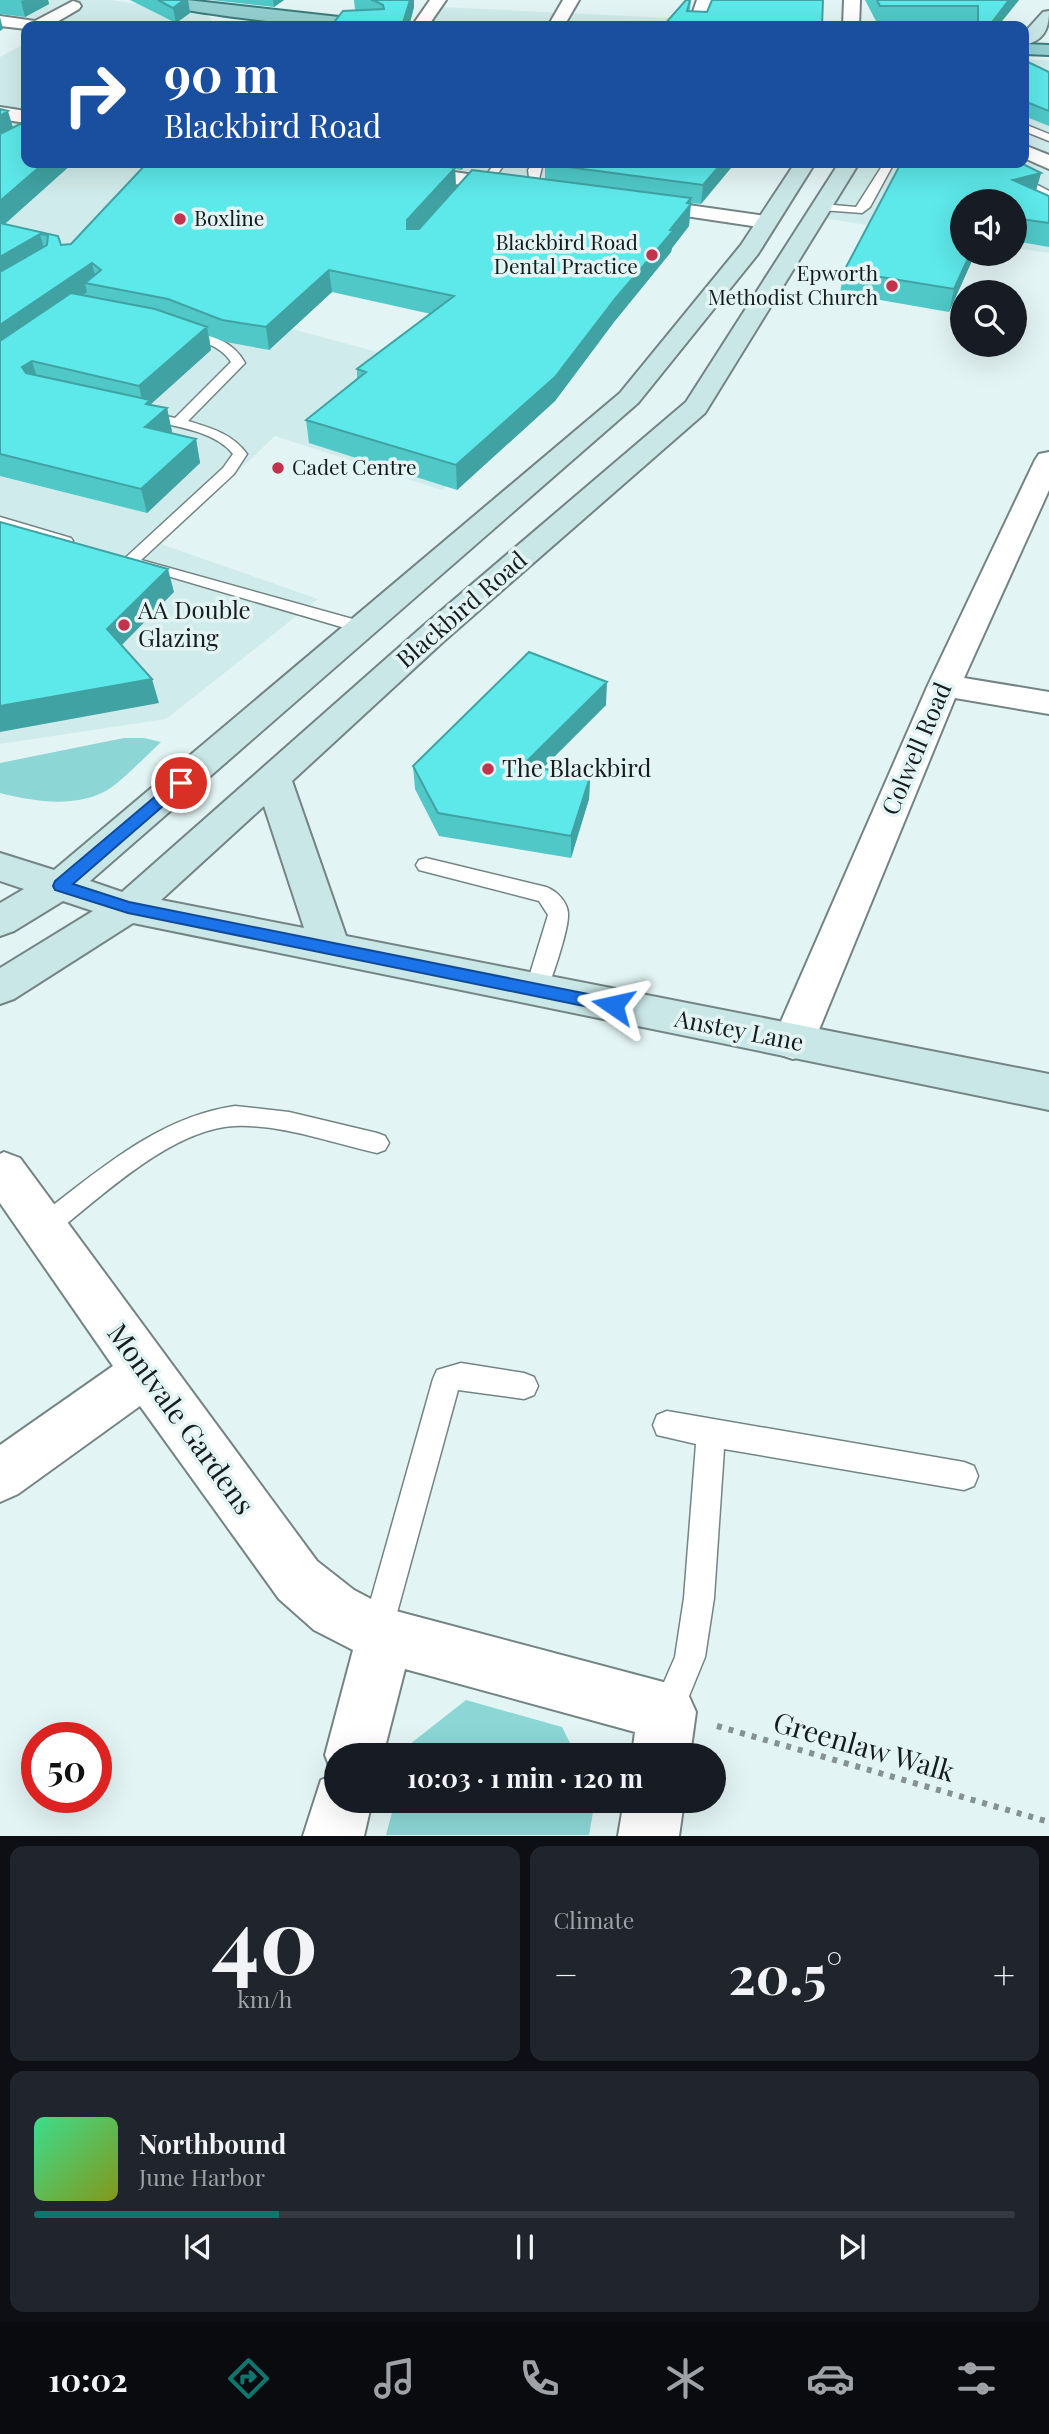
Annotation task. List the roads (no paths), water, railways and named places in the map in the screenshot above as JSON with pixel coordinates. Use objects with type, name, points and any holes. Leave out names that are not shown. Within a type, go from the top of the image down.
[{"type":"main road","points":[[152,0],[324,21]]},
{"type":"main road","points":[[1029,39],[1049,16]]},
{"type":"main road","points":[[1029,42],[1049,50]]},
{"type":"main road","points":[[1029,56],[1049,50]]},
{"type":"main road","points":[[1029,58],[1049,60]]},
{"type":"main road","points":[[0,921],[61,886],[629,398],[750,249],[802,168]]},
{"type":"main road","name":"Blackbird Road","points":[[0,988],[128,908],[433,634],[696,407],[846,168]]},
{"type":"main road","points":[[724,281],[772,287]]},
{"type":"main road","points":[[273,778],[330,948]]},
{"type":"main road","name":"Anstey Lane","points":[[0,867],[128,908],[1049,1092]]},
{"type":"street","points":[[423,21],[438,0]]},
{"type":"street","points":[[559,21],[571,0]]},
{"type":"street","points":[[698,21],[705,0]]},
{"type":"street","points":[[851,21],[852,0]]},
{"type":"street","points":[[48,21],[73,6]]},
{"type":"street","points":[[0,21],[21,24]]},
{"type":"street","points":[[9,43],[21,36]]},
{"type":"street","points":[[0,113],[21,116]]},
{"type":"street","points":[[1029,153],[1049,163]]},
{"type":"street","points":[[380,168],[475,184],[553,192]]},
{"type":"street","points":[[619,201],[765,222]]},
{"type":"street","name":"Colwell Road","points":[[793,1042],[944,685],[1049,460]]},
{"type":"street","points":[[944,685],[1049,703]]},
{"type":"street","name":"Montvale Gardens","points":[[4,1172],[298,1580],[334,1610],[381,1633],[664,1734]]},
{"type":"street","points":[[0,1476],[146,1372]]},
{"type":"street","points":[[357,1743],[381,1633]]},
{"type":"street","points":[[333,1836],[339,1813]]},
{"type":"street","points":[[648,1836],[652,1813]]},
{"type":"lane","points":[[1029,129],[1049,138]]},
{"type":"lane","points":[[475,184],[494,168]]},
{"type":"lane","points":[[535,168],[535,177]]},
{"type":"lane","points":[[822,207],[858,211],[864,207],[886,168]]},
{"type":"lane","points":[[997,168],[1049,195]]},
{"type":"lane","points":[[166,328],[209,339],[235,356],[238,363],[178,423]]},
{"type":"lane","points":[[127,411],[178,423],[225,440],[237,447],[240,454],[229,471],[124,558],[362,628]]},
{"type":"lane","points":[[0,522],[79,545]]},
{"type":"lane","points":[[426,865],[546,895],[554,903],[558,915],[536,990]]},
{"type":"lane","points":[[44,1227],[136,1158],[186,1128],[232,1116],[262,1118],[377,1143]]},
{"type":"lane","points":[[381,1633],[447,1379],[461,1376],[524,1386]]},
{"type":"lane","points":[[667,1425],[964,1476]]},
{"type":"lane","points":[[664,1734],[690,1657],[699,1598],[711,1433]]},
{"type":"place","name":"Boxline","points":[[180,219]]},
{"type":"place","name":"Blackbird Road Dental Practice","points":[[652,255]]},
{"type":"place","name":"Epworth Methodist Church","points":[[892,286]]},
{"type":"place","name":"Cadet Centre","points":[[278,468]]},
{"type":"place","name":"AA Double Glazing","points":[[124,625]]},
{"type":"place","name":"The Blackbird","points":[[488,769]]}]
